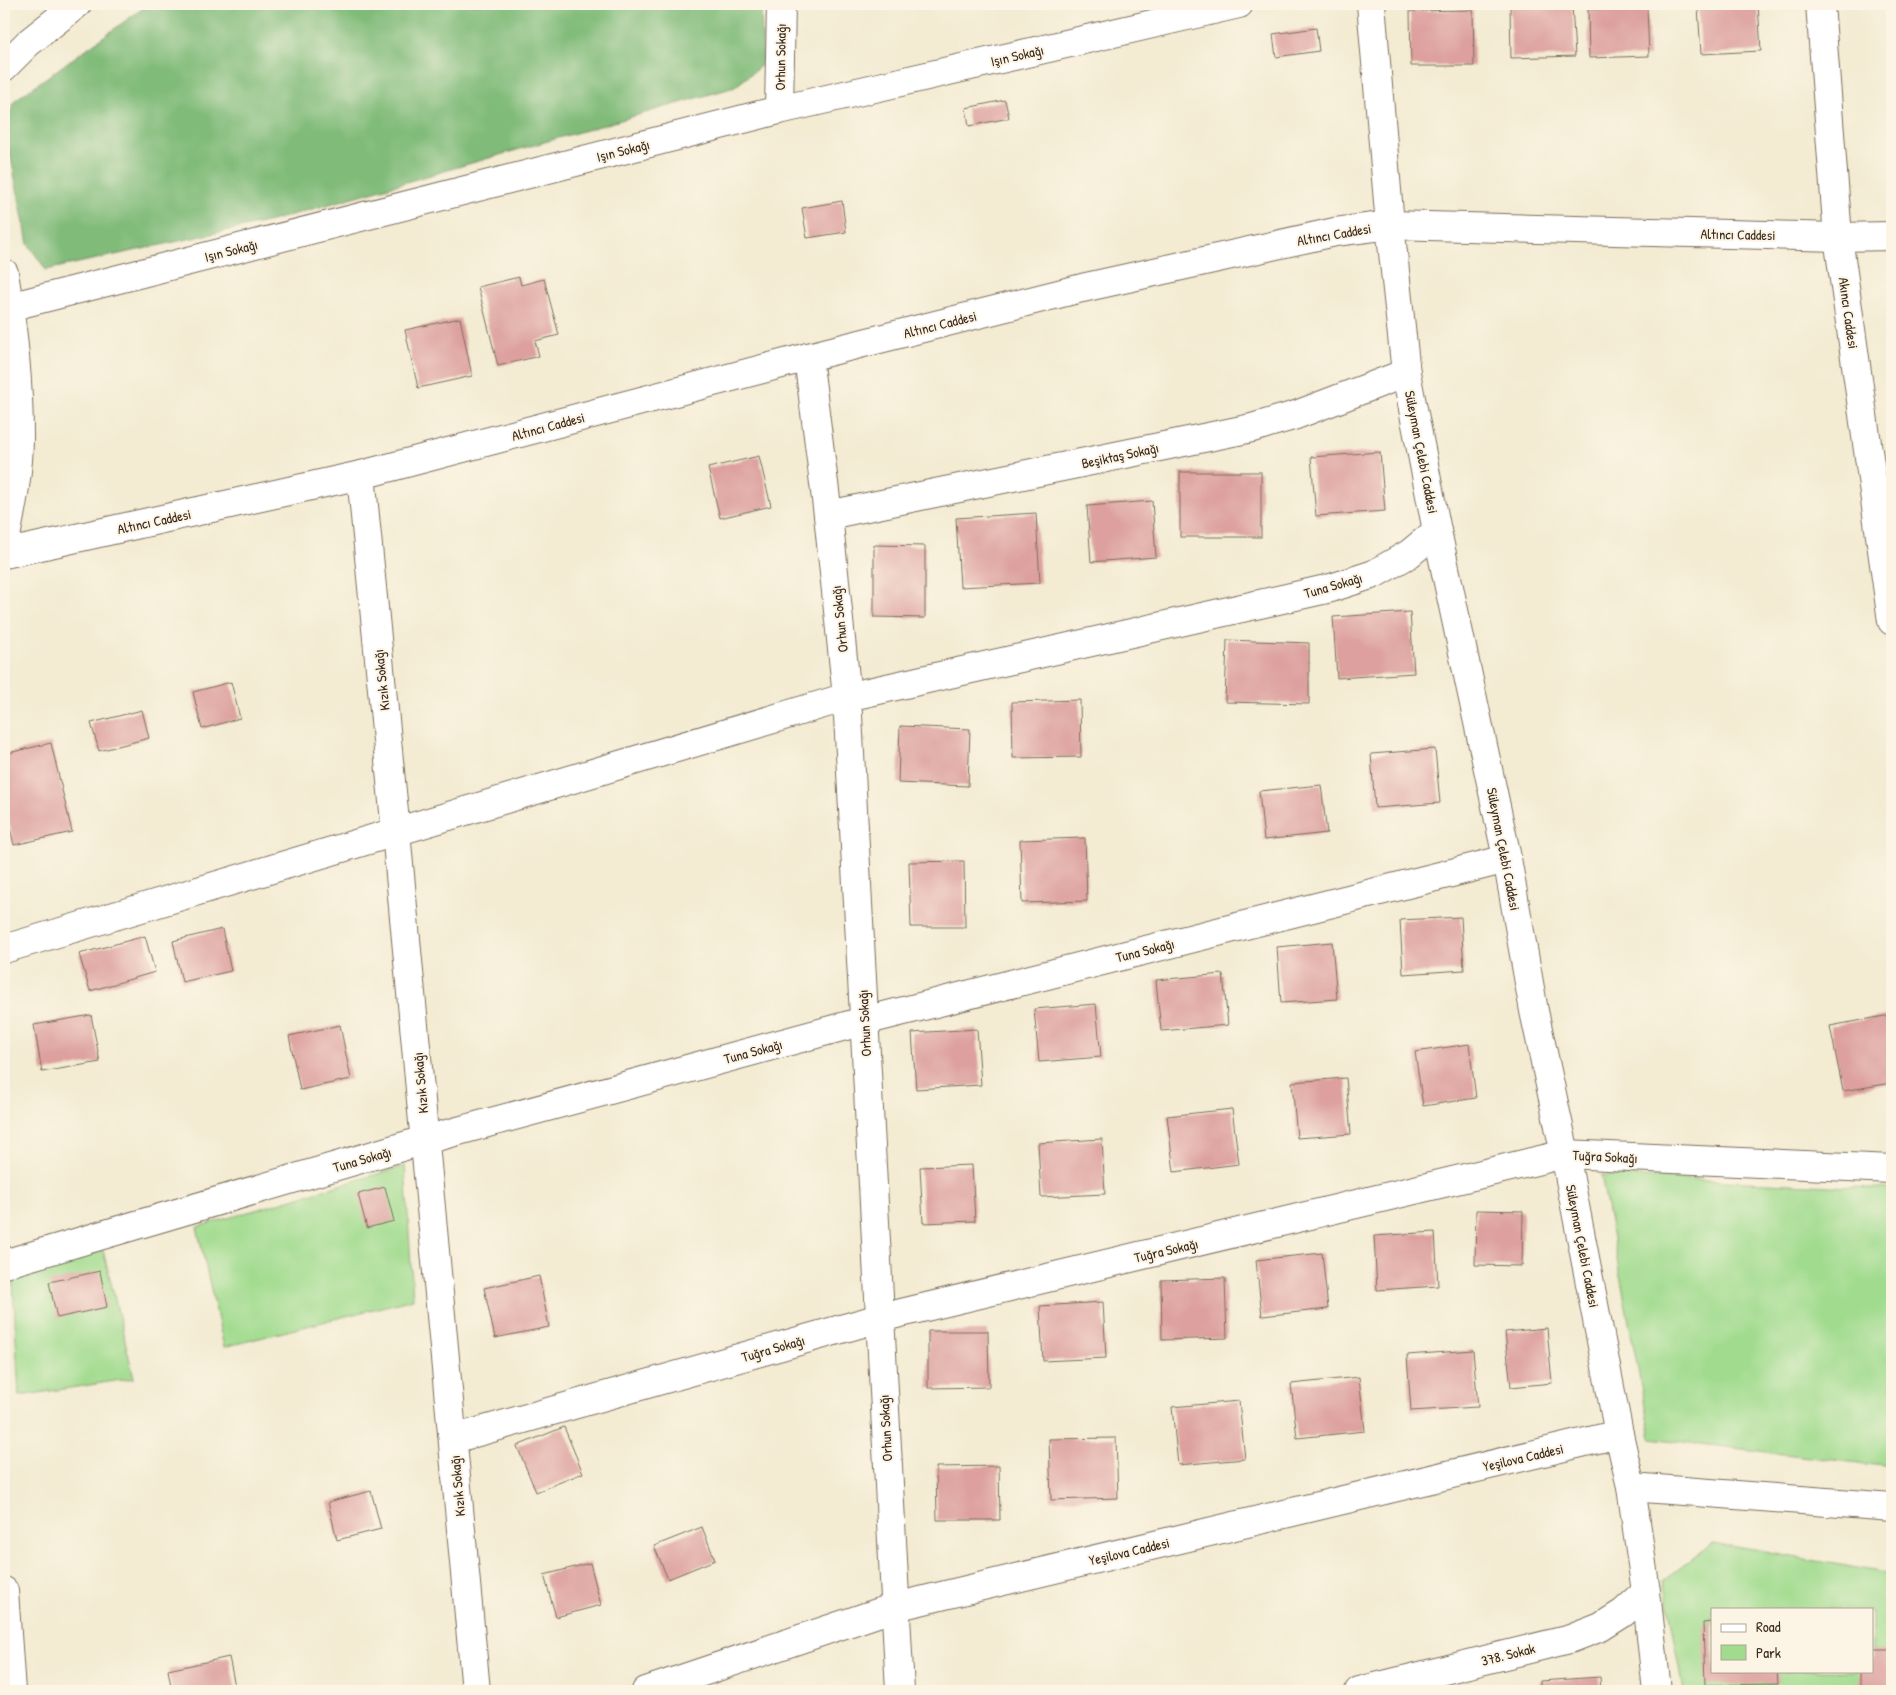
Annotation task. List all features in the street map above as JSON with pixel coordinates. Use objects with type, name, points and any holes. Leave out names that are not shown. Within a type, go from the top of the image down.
[{"type":"street","points":[[4,67],[28,43],[77,4]]},
{"type":"street","name":"Orhun Sokağı","points":[[779,110],[782,4]]},
{"type":"street","name":"Işın Sokağı","points":[[9,307],[779,110],[1239,4]]},
{"type":"street","name":"Süleyman Çelebi Caddesi","points":[[1371,4],[1390,225],[1406,373],[1437,531],[1507,859],[1534,1011],[1565,1154],[1631,1487],[1646,1592],[1657,1691]]},
{"type":"street","name":"Akıncı Caddesi","points":[[1820,4],[1838,236],[1892,621]]},
{"type":"street","name":"Altıncı Caddesi","points":[[4,554],[361,475],[808,357],[1082,288],[1335,232],[1390,225],[1892,236]]},
{"type":"street","points":[[4,273],[18,382],[19,439],[13,503],[4,547]]},
{"type":"street","name":"Orhun Sokağı","points":[[808,357],[828,515],[847,697],[900,1691]]},
{"type":"street","name":"Beşiktaş Sokağı","points":[[828,515],[1252,428],[1304,412],[1406,373]]},
{"type":"street","name":"Kızık Sokağı","points":[[361,475],[476,1691]]},
{"type":"street","name":"Tuna Sokağı","points":[[4,949],[847,697],[1332,588],[1374,574],[1409,554],[1437,531]]},
{"type":"street","name":"Tuna Sokağı","points":[[4,1264],[425,1140],[864,1021],[1507,859]]},
{"type":"street","name":"Tuğra Sokağı","points":[[453,1440],[880,1318],[1565,1154],[1892,1169]]},
{"type":"street","name":"Yeşilova Caddesi","points":[[646,1691],[895,1607],[1619,1434]]},
{"type":"street","points":[[1631,1487],[1892,1506]]},
{"type":"street","points":[[4,1591],[12,1691]]},
{"type":"street","name":"378. Sokak","points":[[1359,1691],[1570,1639],[1601,1627],[1623,1613],[1646,1592]]},
{"type":"green space","points":[[149,4],[761,4],[763,64],[735,87],[271,221],[46,270],[28,244],[8,143],[8,118],[15,100]]},
{"type":"green space","points":[[405,1166],[413,1299],[224,1347],[197,1227]]},
{"type":"green space","points":[[1601,1175],[1892,1189],[1892,1467],[1651,1438]]},
{"type":"green space","points":[[103,1250],[134,1378],[19,1396],[13,1281],[25,1270]]},
{"type":"green space","points":[[1713,1543],[1892,1574],[1892,1691],[1684,1691],[1664,1580]]},
{"type":"building","points":[[1572,4],[1575,56],[1511,58],[1510,5]]},
{"type":"building","points":[[1758,4],[1761,51],[1701,54],[1698,7]]},
{"type":"building","points":[[1647,7],[1649,56],[1589,58],[1588,9]]},
{"type":"building","points":[[1473,10],[1474,66],[1411,66],[1410,11]]},
{"type":"building","points":[[1316,28],[1319,51],[1276,57],[1273,34]]},
{"type":"building","points":[[1005,100],[1009,118],[969,126],[966,108]]},
{"type":"building","points":[[842,201],[846,232],[807,238],[802,208]]},
{"type":"building","points":[[519,277],[521,285],[544,279],[559,335],[535,341],[539,356],[498,366],[478,287]]},
{"type":"building","points":[[460,318],[472,376],[418,388],[405,330]]},
{"type":"building","points":[[1380,452],[1385,511],[1316,516],[1311,457]]},
{"type":"building","points":[[759,456],[771,506],[720,518],[708,468]]},
{"type":"building","points":[[1180,472],[1261,472],[1261,537],[1180,537]]},
{"type":"building","points":[[1152,501],[1156,557],[1091,562],[1087,506]]},
{"type":"building","points":[[1036,513],[1040,583],[960,587],[956,518]]},
{"type":"building","points":[[874,545],[925,546],[925,618],[874,617]]},
{"type":"building","points":[[1410,612],[1414,673],[1337,678],[1333,617]]},
{"type":"building","points":[[1227,640],[1309,643],[1309,704],[1225,702]]},
{"type":"building","points":[[231,682],[240,718],[202,729],[193,692]]},
{"type":"building","points":[[1080,700],[1081,757],[1013,758],[1012,702]]},
{"type":"building","points":[[142,710],[149,738],[99,751],[91,723]]},
{"type":"building","points":[[900,726],[970,729],[968,786],[898,783]]},
{"type":"building","points":[[51,743],[72,832],[14,845],[4,802],[4,754]]},
{"type":"building","points":[[1435,749],[1440,803],[1375,808],[1371,754]]},
{"type":"building","points":[[1321,785],[1327,833],[1264,840],[1259,791]]},
{"type":"building","points":[[1085,838],[1087,901],[1022,903],[1020,840]]},
{"type":"building","points":[[964,861],[965,927],[911,927],[909,862]]},
{"type":"building","points":[[1461,917],[1464,970],[1403,974],[1400,920]]},
{"type":"building","points":[[222,929],[231,971],[182,982],[173,941]]},
{"type":"building","points":[[145,936],[155,972],[90,991],[79,954]]},
{"type":"building","points":[[1332,942],[1337,999],[1281,1003],[1277,947]]},
{"type":"building","points":[[1223,974],[1228,1025],[1161,1031],[1156,980]]},
{"type":"building","points":[[1096,1004],[1101,1057],[1039,1062],[1034,1009]]},
{"type":"building","points":[[91,1015],[100,1062],[42,1072],[34,1025]]},
{"type":"building","points":[[1890,1015],[1892,1029],[1892,1083],[1843,1091],[1830,1026]]},
{"type":"building","points":[[340,1025],[351,1079],[300,1090],[289,1036]]},
{"type":"building","points":[[977,1029],[981,1085],[916,1089],[912,1033]]},
{"type":"building","points":[[1469,1044],[1476,1098],[1423,1106],[1415,1052]]},
{"type":"building","points":[[1346,1078],[1351,1134],[1297,1138],[1292,1082]]},
{"type":"building","points":[[1232,1109],[1239,1164],[1174,1172],[1167,1116]]},
{"type":"building","points":[[1102,1139],[1105,1194],[1041,1197],[1038,1143]]},
{"type":"building","points":[[972,1165],[975,1221],[923,1223],[920,1167]]},
{"type":"building","points":[[385,1187],[394,1221],[367,1228],[358,1194]]},
{"type":"building","points":[[1476,1210],[1523,1211],[1522,1266],[1475,1265]]},
{"type":"building","points":[[1435,1232],[1438,1286],[1377,1290],[1374,1236]]},
{"type":"building","points":[[1322,1253],[1328,1309],[1262,1316],[1256,1260]]},
{"type":"building","points":[[100,1271],[107,1307],[57,1318],[49,1282]]},
{"type":"building","points":[[539,1276],[549,1327],[495,1338],[484,1288]]},
{"type":"building","points":[[1225,1278],[1227,1338],[1162,1340],[1161,1280]]},
{"type":"building","points":[[1103,1302],[1106,1358],[1043,1361],[1040,1306]]},
{"type":"building","points":[[1547,1328],[1552,1383],[1511,1387],[1505,1332]]},
{"type":"building","points":[[928,1331],[988,1331],[989,1387],[928,1388]]},
{"type":"building","points":[[1473,1350],[1478,1407],[1411,1411],[1407,1355]]},
{"type":"building","points":[[1359,1377],[1365,1431],[1297,1438],[1291,1384]]},
{"type":"building","points":[[1239,1401],[1245,1459],[1178,1465],[1172,1407]]},
{"type":"building","points":[[564,1427],[583,1473],[536,1492],[517,1446]]},
{"type":"building","points":[[1116,1438],[1118,1498],[1051,1500],[1049,1439]]},
{"type":"building","points":[[999,1466],[1000,1520],[937,1520],[936,1467]]},
{"type":"building","points":[[371,1491],[381,1529],[337,1540],[328,1502]]},
{"type":"building","points":[[702,1527],[715,1560],[668,1579],[654,1546]]},
{"type":"building","points":[[590,1563],[601,1605],[556,1617],[544,1575]]},
{"type":"building","points":[[1711,1622],[1711,1672],[1777,1672],[1778,1684],[1705,1685],[1703,1623]]},
{"type":"building","points":[[1874,1650],[1892,1650],[1892,1691],[1860,1691],[1860,1672],[1874,1672]]},
{"type":"building","points":[[229,1657],[236,1691],[172,1691],[168,1670]]},
{"type":"building","points":[[1600,1677],[1601,1691],[1540,1691],[1540,1681]]}]
